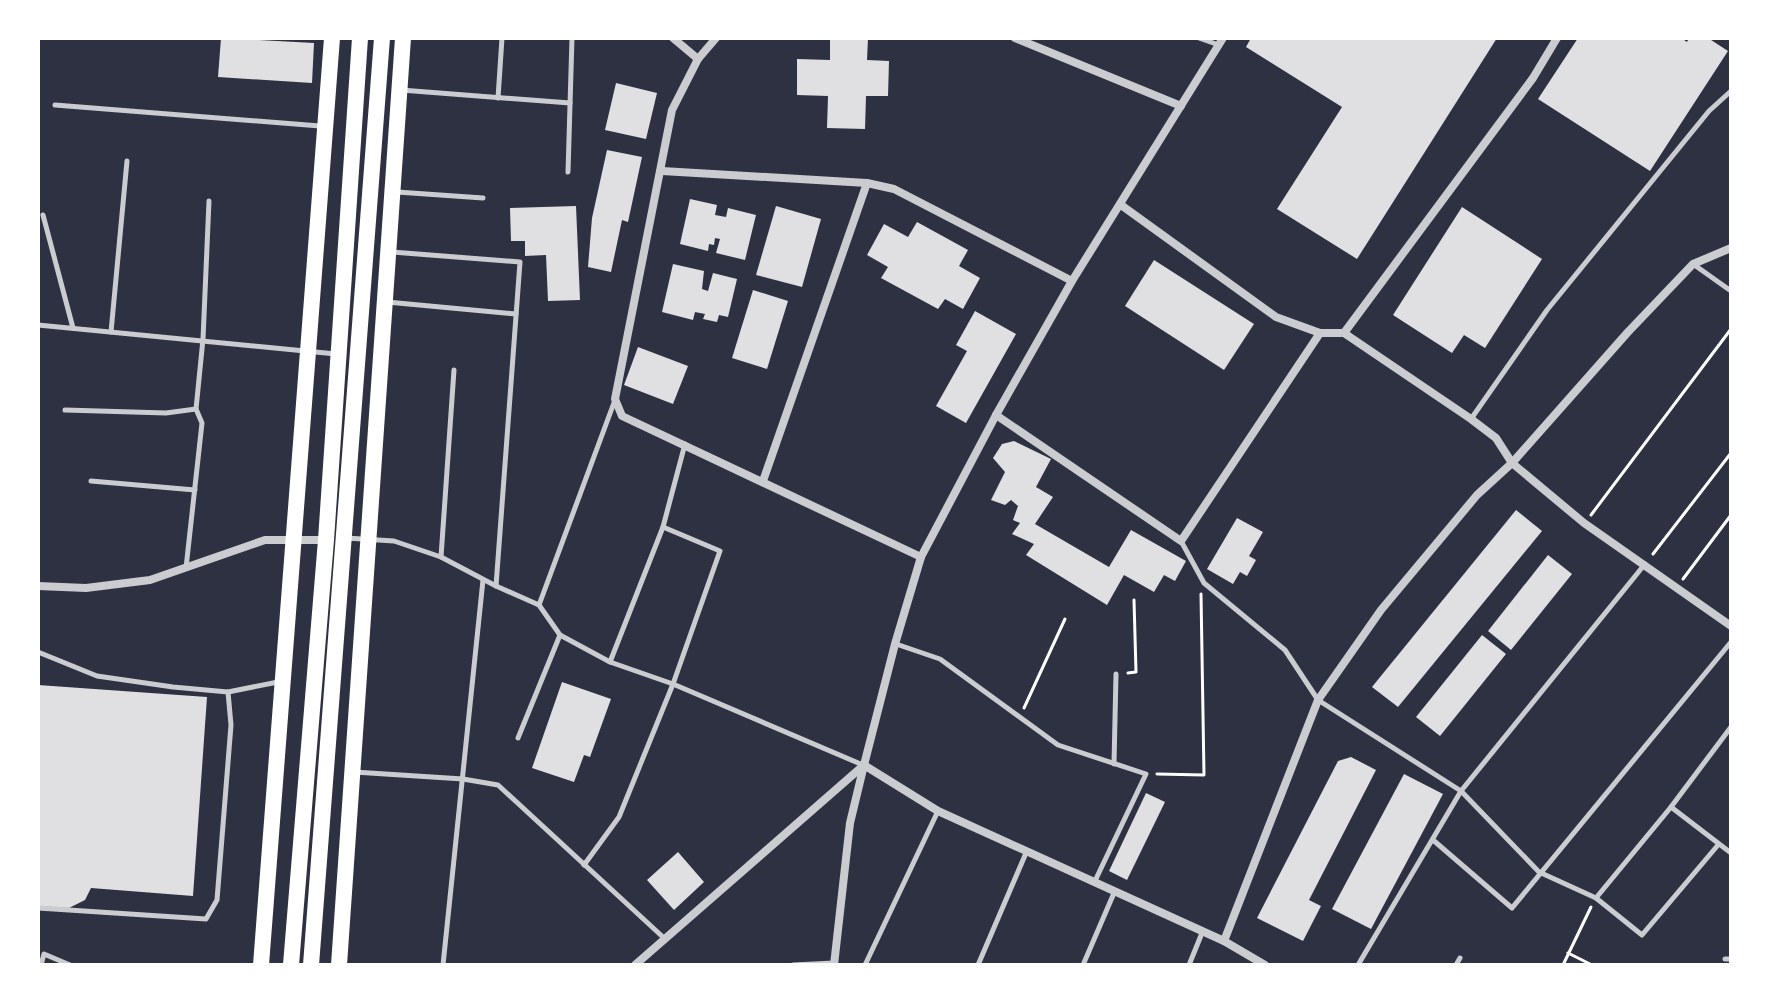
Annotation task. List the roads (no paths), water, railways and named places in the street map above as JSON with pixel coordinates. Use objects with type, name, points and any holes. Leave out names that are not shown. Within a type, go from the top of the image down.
[{"type":"main road","points":[[261,965],[332,38]]},
{"type":"main road","points":[[311,965],[334,539],[338,354],[360,38]]},
{"type":"main road","points":[[291,965],[382,38]]},
{"type":"main road","points":[[339,965],[403,38]]},
{"type":"street","points":[[673,38],[698,59]]},
{"type":"street","points":[[716,38],[698,59],[672,110],[615,399],[622,416],[921,557]]},
{"type":"street","points":[[1015,38],[1181,106]]},
{"type":"street","points":[[1344,333],[1533,78],[1557,38]]},
{"type":"street","points":[[834,964],[850,823],[895,644],[921,557],[1072,281],[1221,42]]},
{"type":"street","points":[[662,171],[867,183],[894,189],[1072,281]]},
{"type":"street","points":[[763,481],[867,183]]},
{"type":"street","points":[[1121,205],[1276,317],[1320,333],[1344,333],[1471,419],[1496,438],[1512,463],[1584,523],[1731,626]]},
{"type":"street","points":[[1224,941],[1318,700],[1381,610],[1477,495],[1512,463],[1693,264],[1731,248]]},
{"type":"street","points":[[996,415],[1181,541],[1320,333]]},
{"type":"street","points":[[38,586],[86,588],[150,580],[265,540],[334,539]]},
{"type":"street","points":[[864,765],[938,811],[1224,941],[1265,965]]},
{"type":"street","points":[[635,965],[864,765]]},
{"type":"lane","points":[[498,98],[502,38]]},
{"type":"lane","points":[[568,172],[572,38]]},
{"type":"lane","points":[[1199,38],[1221,42]]},
{"type":"lane","points":[[400,90],[570,103]]},
{"type":"lane","points":[[1471,419],[1557,298],[1709,111],[1731,91]]},
{"type":"lane","points":[[55,105],[325,126]]},
{"type":"lane","points":[[111,332],[127,161]]},
{"type":"lane","points":[[392,191],[483,198]]},
{"type":"lane","points":[[186,568],[202,423],[196,409],[203,339],[209,201]]},
{"type":"lane","points":[[43,215],[73,328]]},
{"type":"lane","points":[[388,252],[520,262],[496,586]]},
{"type":"lane","points":[[1693,264],[1731,291]]},
{"type":"lane","points":[[386,302],[516,314]]},
{"type":"lane","points":[[38,325],[338,354]]},
{"type":"lane","points":[[441,557],[454,370]]},
{"type":"lane","points":[[539,605],[615,399]]},
{"type":"lane","points":[[65,410],[166,413],[196,409]]},
{"type":"lane","points":[[610,662],[663,527],[685,444]]},
{"type":"lane","points":[[91,481],[195,490]]},
{"type":"lane","points":[[584,865],[619,817],[673,684],[720,551],[663,527]]},
{"type":"lane","points":[[334,539],[394,541],[441,557],[539,605],[560,635],[610,662],[673,684],[864,765]]},
{"type":"lane","points":[[1181,541],[1204,583],[1285,650],[1318,700],[1461,791],[1539,872],[1596,898],[1642,935],[1718,845]]},
{"type":"lane","points":[[1358,965],[1461,791],[1645,564]]},
{"type":"lane","points":[[443,965],[483,580]]},
{"type":"lane","points":[[518,738],[560,635]]},
{"type":"lane","points":[[1433,840],[1512,908],[1731,642]]},
{"type":"lane","points":[[895,644],[940,659],[1058,745],[1146,774],[1093,883]]},
{"type":"lane","points":[[38,652],[97,676],[228,692],[283,681]]},
{"type":"lane","points":[[1114,764],[1116,674]]},
{"type":"lane","points":[[38,908],[206,919],[217,900],[231,725],[228,692]]},
{"type":"lane","points":[[1596,898],[1671,807],[1731,727]]},
{"type":"lane","points":[[353,772],[463,779],[498,785],[664,938]]},
{"type":"lane","points":[[1671,807],[1731,853]]},
{"type":"lane","points":[[865,965],[938,811]]},
{"type":"lane","points":[[978,965],[1026,853]]},
{"type":"lane","points":[[1083,965],[1114,893]]},
{"type":"lane","points":[[1189,965],[1202,933]]},
{"type":"lane","points":[[41,965],[44,954],[70,965]]},
{"type":"lane","points":[[1456,965],[1460,958]]},
{"type":"lane","points":[[793,965],[834,964]]}]
